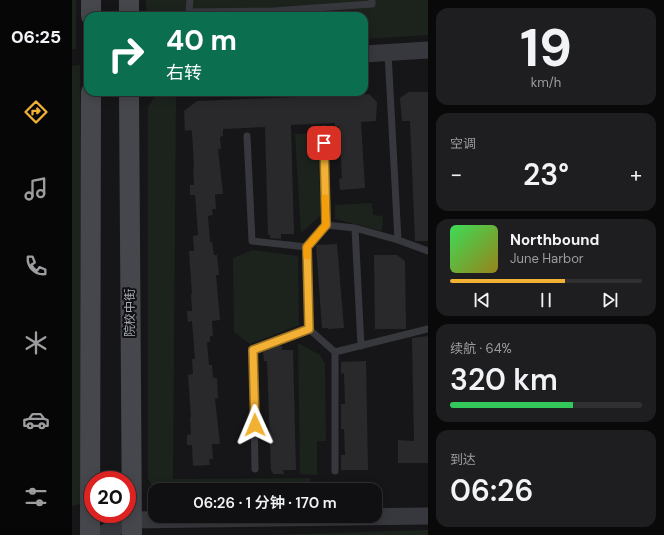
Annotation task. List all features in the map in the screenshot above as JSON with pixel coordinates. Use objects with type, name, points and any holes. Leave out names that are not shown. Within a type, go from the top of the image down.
[{"type":"main road","points":[[91,12],[92,0]]},
{"type":"main road","points":[[129,0],[129,12]]},
{"type":"main road","points":[[90,535],[91,96]]},
{"type":"main road","name":"院校中街","points":[[129,96],[132,528]]},
{"type":"street","points":[[368,54],[428,50]]},
{"type":"street","points":[[100,535],[132,528],[428,516]]},
{"type":"lane","points":[[190,0],[189,12],[286,10],[372,4],[372,0]]},
{"type":"lane","points":[[388,52],[398,240]]},
{"type":"lane","points":[[324,129],[326,225],[307,247],[309,329],[335,352],[335,471]]},
{"type":"lane","points":[[247,136],[252,241],[307,247]]},
{"type":"lane","points":[[326,225],[356,228],[398,240],[428,251]]},
{"type":"lane","points":[[356,228],[360,346]]},
{"type":"lane","points":[[255,469],[253,350],[309,329]]},
{"type":"lane","points":[[335,352],[428,329]]},
{"type":"shaded area","points":[[72,0],[76,0],[76,49],[72,49]]},
{"type":"shaded area","points":[[146,0],[428,0],[428,35],[368,39],[368,12],[146,12]]},
{"type":"shaded area","points":[[80,65],[85,471],[84,503],[72,506],[72,66]]},
{"type":"shaded area","points":[[155,96],[176,96],[173,479],[310,478],[310,483],[151,483],[148,479],[148,107]]},
{"type":"shaded area","points":[[317,133],[321,215],[301,233],[295,134]]},
{"type":"shaded area","points":[[372,203],[373,215],[383,216],[382,231],[335,219],[335,205]]},
{"type":"shaded area","points":[[253,250],[298,256],[299,325],[250,344],[234,332],[233,258]]},
{"type":"shaded area","points":[[298,343],[320,355],[325,364],[326,441],[317,441],[317,475],[300,474]]},
{"type":"shaded area","points":[[428,530],[428,535],[270,535]]},
{"type":"building","points":[[409,92],[428,92],[428,241],[415,241],[410,121],[402,121],[400,98]]},
{"type":"building","points":[[368,94],[377,102],[376,121],[361,122],[365,188],[340,190],[339,179],[342,178],[339,126],[335,127],[335,123],[291,125],[294,234],[281,234],[281,239],[270,238],[270,235],[268,235],[265,127],[223,129],[223,136],[220,137],[221,149],[218,149],[223,194],[215,194],[216,209],[212,209],[213,215],[208,216],[210,242],[212,242],[214,255],[217,255],[219,275],[216,275],[220,320],[212,321],[213,336],[210,336],[210,342],[207,342],[209,365],[212,365],[213,378],[217,378],[218,398],[215,399],[220,444],[212,444],[213,459],[209,459],[210,465],[193,466],[192,445],[187,445],[187,435],[191,434],[188,375],[193,374],[192,359],[195,359],[192,321],[188,322],[187,311],[192,311],[189,251],[194,251],[193,236],[198,235],[195,195],[190,195],[190,185],[194,185],[192,132],[191,130],[185,131],[184,111],[197,101],[320,96],[368,96]]},
{"type":"building","points":[[337,244],[344,328],[328,329],[322,328],[316,245]]},
{"type":"building","points":[[374,255],[397,255],[405,261],[406,329],[375,329]]},
{"type":"building","points":[[428,336],[428,463],[398,463],[398,440],[414,441],[412,338]]},
{"type":"building","points":[[278,346],[282,346],[282,350],[293,350],[296,470],[283,470],[284,474],[273,474],[271,471],[267,361],[264,361],[263,352]]},
{"type":"building","points":[[366,361],[368,470],[341,470],[341,455],[345,455],[344,429],[341,429],[341,404],[345,404],[344,373],[341,374],[341,362]]},
{"type":"slow traffic","points":[[307,256],[307,247],[326,225],[325,198]]},
{"type":"route","points":[[255,425],[253,350],[309,329],[307,247],[326,225],[324,143]]}]
